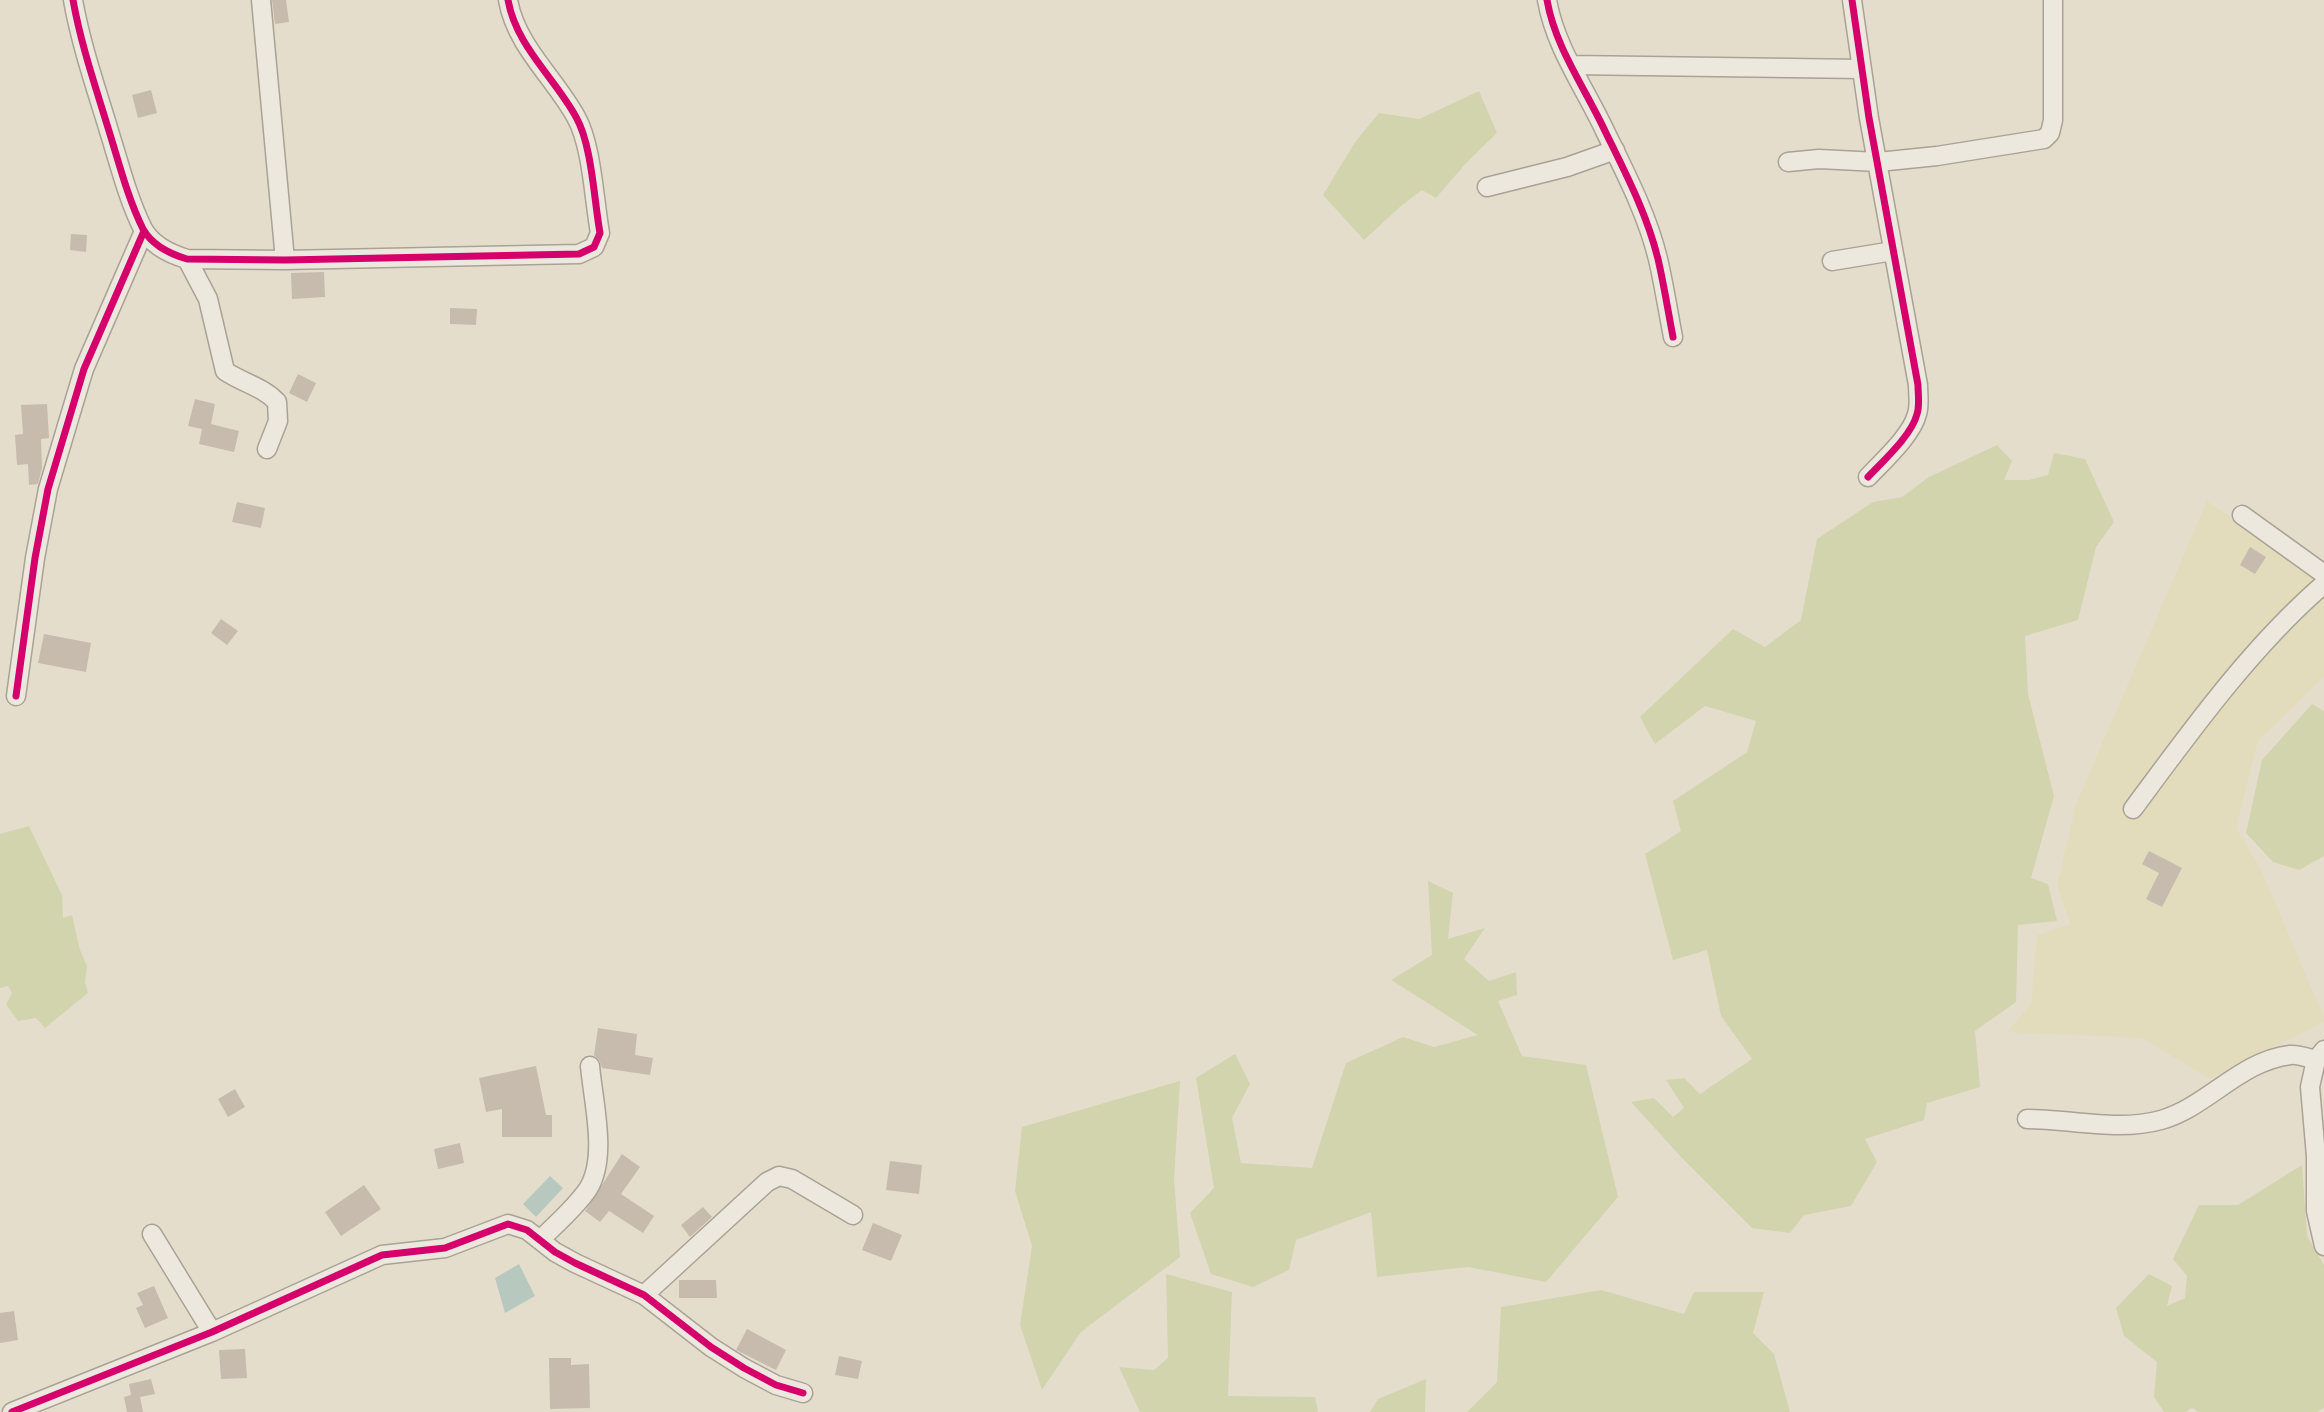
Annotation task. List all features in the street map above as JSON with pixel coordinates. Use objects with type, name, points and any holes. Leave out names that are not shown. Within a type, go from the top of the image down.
[{"type":"street","points":[[73,0],[94,84],[121,169],[144,231],[161,248],[187,259],[285,260],[579,254],[594,247],[600,233],[585,139],[577,118],[517,29],[508,0]]},
{"type":"street","points":[[261,0],[285,260]]},
{"type":"street","points":[[1547,0],[1556,36],[1615,150],[1640,208],[1657,257],[1674,337]]},
{"type":"street","points":[[1852,0],[1918,385],[1919,407],[1917,418],[1905,435],[1868,477]]},
{"type":"street","points":[[1788,162],[1819,159],[1878,162],[1937,156],[2044,139],[2050,133],[2053,120],[2053,0]]},
{"type":"street","points":[[1573,65],[1862,69]]},
{"type":"street","points":[[1487,187],[1566,167],[1615,150]]},
{"type":"street","points":[[16,695],[35,558],[48,489],[85,369],[144,231]]},
{"type":"street","points":[[1832,261],[1893,251]]},
{"type":"street","points":[[187,259],[208,299],[226,371],[239,381],[268,392],[277,402],[278,421],[267,449]]},
{"type":"street","points":[[2242,515],[2324,574]]},
{"type":"street","points":[[2133,809],[2229,686],[2301,604],[2324,584]]},
{"type":"street","points":[[2027,1119],[2133,1125],[2163,1119],[2188,1107],[2246,1071],[2273,1059],[2293,1055],[2320,1055],[2311,1075],[2310,1087],[2316,1156],[2316,1211],[2324,1245]]},
{"type":"street","points":[[540,1240],[581,1198],[593,1178],[597,1163],[598,1138],[590,1066]]},
{"type":"street","points":[[644,1295],[766,1181],[779,1176],[792,1179],[853,1215]]},
{"type":"street","points":[[12,1412],[212,1332],[382,1255],[445,1248],[508,1224],[527,1230],[575,1263],[644,1295],[744,1368],[776,1385],[803,1393]]},
{"type":"street","points":[[152,1234],[212,1332]]},
{"type":"shaded area","points":[[2207,501],[2324,579],[2324,677],[2258,741],[2236,828],[2260,867],[2324,1022],[2210,1079],[2142,1038],[2007,1032],[2031,1004],[2037,935],[2070,924],[2057,885],[2076,804]]},
{"type":"shaded area","points":[[550,1176],[563,1188],[536,1217],[523,1204]]},
{"type":"shaded area","points":[[519,1264],[535,1296],[505,1313],[495,1278]]},
{"type":"green space","points":[[1479,91],[1497,133],[1436,198],[1422,190],[1364,240],[1323,195],[1355,142],[1379,113],[1419,119]]},
{"type":"green space","points":[[1997,445],[2012,461],[2004,480],[2029,480],[2048,475],[2054,453],[2085,459],[2114,522],[2096,547],[2078,620],[2025,636],[2028,694],[2054,796],[2031,878],[2048,884],[2057,921],[2018,925],[2016,1002],[1975,1031],[1980,1087],[1927,1103],[1924,1120],[1865,1139],[1877,1162],[1851,1206],[1804,1215],[1790,1233],[1752,1228],[1631,1102],[1654,1098],[1673,1117],[1684,1108],[1666,1080],[1684,1078],[1700,1094],[1752,1059],[1721,1016],[1707,950],[1673,960],[1645,854],[1681,831],[1673,801],[1747,752],[1756,721],[1705,706],[1655,744],[1640,717],[1733,629],[1765,647],[1801,620],[1817,539],[1873,502],[1902,497],[1929,477]]},
{"type":"green space","points":[[2312,704],[2324,711],[2324,856],[2299,870],[2273,862],[2246,833],[2262,760]]},
{"type":"green space","points":[[29,826],[62,895],[63,918],[72,915],[80,950],[87,966],[85,982],[88,993],[45,1028],[36,1018],[18,1021],[6,1004],[12,993],[8,986],[0,988],[0,834]]},
{"type":"green space","points":[[1428,881],[1453,893],[1448,939],[1485,928],[1464,959],[1489,981],[1516,972],[1517,995],[1498,1001],[1522,1056],[1586,1065],[1618,1197],[1546,1282],[1468,1267],[1377,1277],[1371,1212],[1296,1240],[1289,1270],[1253,1287],[1211,1274],[1190,1213],[1214,1188],[1196,1078],[1235,1054],[1250,1084],[1232,1118],[1241,1163],[1312,1168],[1346,1063],[1403,1037],[1434,1047],[1478,1035],[1391,980],[1432,955]]},
{"type":"green space","points":[[1180,1081],[1174,1179],[1180,1257],[1081,1332],[1042,1390],[1020,1325],[1032,1246],[1015,1191],[1022,1127]]},
{"type":"green space","points":[[2302,1165],[2307,1236],[2324,1265],[2324,1408],[2316,1412],[2199,1412],[2192,1408],[2185,1412],[2164,1412],[2154,1397],[2157,1362],[2124,1336],[2116,1308],[2149,1274],[2172,1286],[2167,1306],[2185,1298],[2187,1276],[2173,1259],[2199,1205],[2238,1205]]},
{"type":"green space","points":[[1166,1274],[1232,1292],[1228,1396],[1315,1397],[1318,1412],[1140,1412],[1119,1367],[1154,1370],[1168,1358]]},
{"type":"green space","points":[[1601,1290],[1684,1314],[1694,1292],[1764,1292],[1753,1333],[1774,1354],[1790,1412],[1467,1412],[1497,1382],[1501,1307]]},
{"type":"green space","points":[[1426,1379],[1425,1412],[1370,1412],[1378,1399]]},
{"type":"building","points":[[272,0],[286,0],[289,22],[275,24]]},
{"type":"building","points":[[151,90],[157,113],[138,118],[132,95]]},
{"type":"building","points":[[71,234],[87,235],[86,252],[70,250]]},
{"type":"building","points":[[324,272],[325,297],[292,299],[291,273]]},
{"type":"building","points":[[450,308],[477,309],[476,325],[450,324]]},
{"type":"building","points":[[298,374],[316,383],[307,402],[289,393]]},
{"type":"building","points":[[195,399],[215,404],[211,424],[239,431],[234,452],[199,444],[202,429],[188,426]]},
{"type":"building","points":[[47,404],[49,438],[41,439],[42,468],[38,484],[29,485],[28,464],[17,465],[15,435],[23,434],[21,405]]},
{"type":"building","points":[[237,502],[265,508],[261,528],[232,522]]},
{"type":"building","points":[[2250,547],[2266,557],[2255,574],[2240,565]]},
{"type":"building","points":[[221,619],[238,631],[227,645],[211,633]]},
{"type":"building","points":[[44,634],[91,643],[86,672],[38,663]]},
{"type":"building","points":[[2149,851],[2182,868],[2162,907],[2146,899],[2159,873],[2142,864]]},
{"type":"building","points":[[598,1028],[637,1034],[635,1055],[653,1058],[650,1075],[602,1068],[594,1055]]},
{"type":"building","points":[[536,1066],[546,1115],[552,1115],[552,1137],[502,1137],[502,1109],[486,1112],[479,1078]]},
{"type":"building","points":[[235,1089],[245,1107],[228,1117],[218,1099]]},
{"type":"building","points":[[460,1143],[464,1163],[438,1169],[434,1149]]},
{"type":"building","points":[[622,1154],[640,1167],[621,1194],[654,1216],[643,1233],[609,1211],[600,1222],[585,1211]]},
{"type":"building","points":[[890,1161],[922,1165],[919,1194],[886,1190]]},
{"type":"building","points":[[364,1185],[381,1209],[341,1236],[325,1212]]},
{"type":"building","points":[[703,1207],[712,1217],[690,1237],[681,1225]]},
{"type":"building","points":[[873,1223],[902,1235],[891,1261],[862,1250]]},
{"type":"building","points":[[679,1280],[716,1280],[717,1298],[679,1298]]},
{"type":"building","points":[[154,1286],[168,1318],[145,1328],[136,1308],[143,1305],[137,1293]]},
{"type":"building","points":[[14,1311],[18,1340],[0,1343],[0,1313]]},
{"type":"building","points":[[747,1329],[786,1350],[776,1370],[736,1350]]},
{"type":"building","points":[[245,1349],[247,1378],[221,1379],[219,1350]]},
{"type":"building","points":[[839,1356],[862,1361],[858,1379],[835,1375]]},
{"type":"building","points":[[549,1358],[571,1358],[571,1365],[589,1364],[590,1408],[550,1409]]},
{"type":"building","points":[[151,1379],[155,1394],[140,1397],[143,1412],[127,1412],[124,1397],[131,1395],[129,1384]]},
{"type":"cycle path","points":[[73,0],[89,66],[133,206],[147,235],[168,252],[187,259],[285,260],[579,254],[594,247],[600,233],[586,142],[567,102],[527,47],[512,17],[508,0]]},
{"type":"cycle path","points":[[1547,0],[1564,51],[1620,162],[1648,226],[1658,259],[1673,337]]},
{"type":"cycle path","points":[[1852,0],[1869,118],[1919,400],[1917,414],[1909,430],[1868,477]]},
{"type":"cycle path","points":[[16,696],[35,558],[48,489],[84,369],[144,231]]},
{"type":"cycle path","points":[[12,1412],[212,1332],[382,1255],[445,1248],[508,1224],[527,1230],[555,1252],[575,1263],[644,1295],[711,1347],[744,1368],[776,1385],[803,1393]]}]
